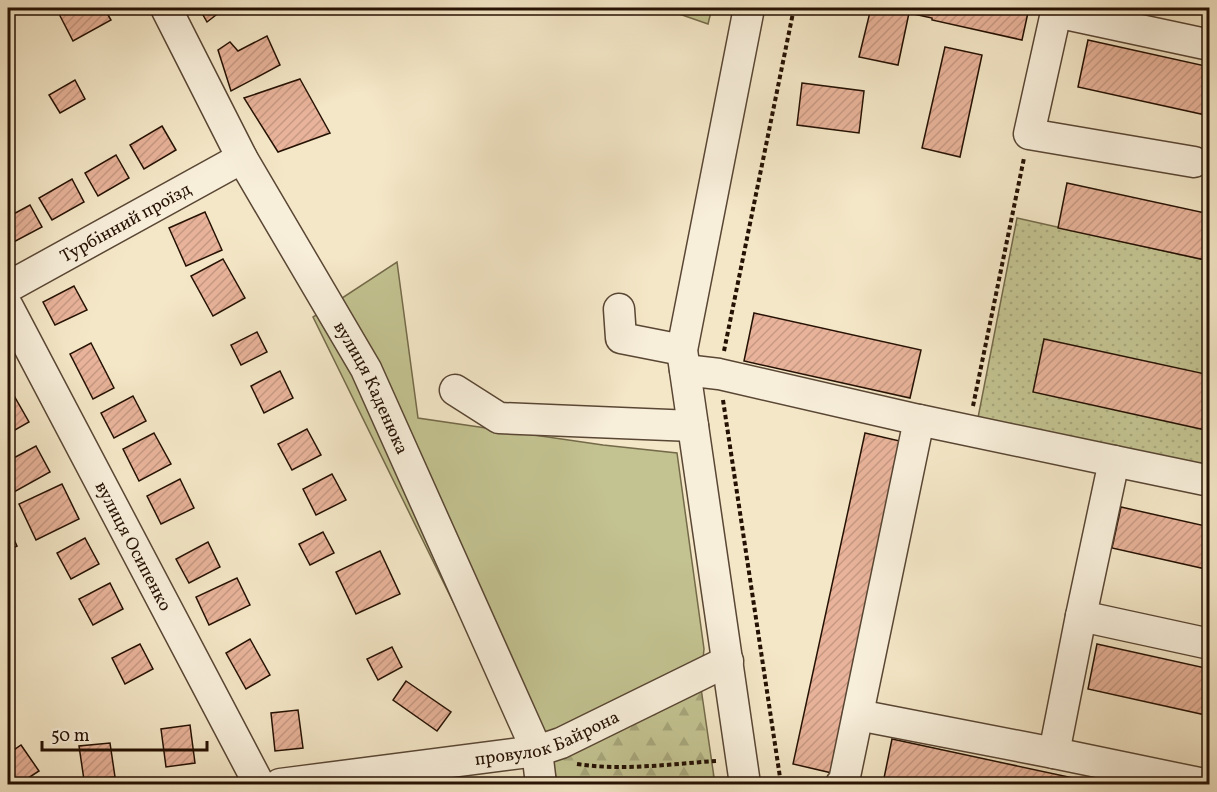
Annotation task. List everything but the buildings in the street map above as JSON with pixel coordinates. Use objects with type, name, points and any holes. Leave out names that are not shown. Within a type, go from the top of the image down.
[{"type":"street","name":"вулиця Каденюка","points":[[166,8],[242,158],[366,369],[537,751],[541,784]]},
{"type":"street","points":[[745,778],[683,360],[749,8]]},
{"type":"street","points":[[1194,162],[1029,134],[1057,10],[1209,45]]},
{"type":"street","name":"Турбінний проїзд","points":[[8,287],[242,158]]},
{"type":"street","name":"вулиця Осипенко","points":[[8,307],[259,784]]},
{"type":"street","points":[[619,309],[621,338],[719,374],[919,420],[1209,481]]},
{"type":"street","points":[[455,390],[499,418],[693,426]]},
{"type":"street","points":[[841,784],[844,781],[919,420]]},
{"type":"street","points":[[1054,753],[1114,461]]},
{"type":"street","points":[[1081,616],[1209,644]]},
{"type":"street","name":"провулок Байрона","points":[[280,784],[537,751],[561,743],[728,661]]},
{"type":"street","points":[[858,715],[1204,784]]},
{"type":"path","points":[[968,430],[1029,134]]},
{"type":"path","points":[[537,751],[571,763],[598,767],[636,767],[745,778]]},
{"type":"green space","points":[[662,8],[712,8],[708,24]]},
{"type":"green space","points":[[1017,218],[1209,261],[1209,480],[976,428]]},
{"type":"green space","points":[[397,262],[418,418],[603,445],[677,453],[704,649],[703,659],[553,734],[519,736],[313,317]]},
{"type":"green space","points":[[701,688],[715,784],[550,784],[547,764]]}]
